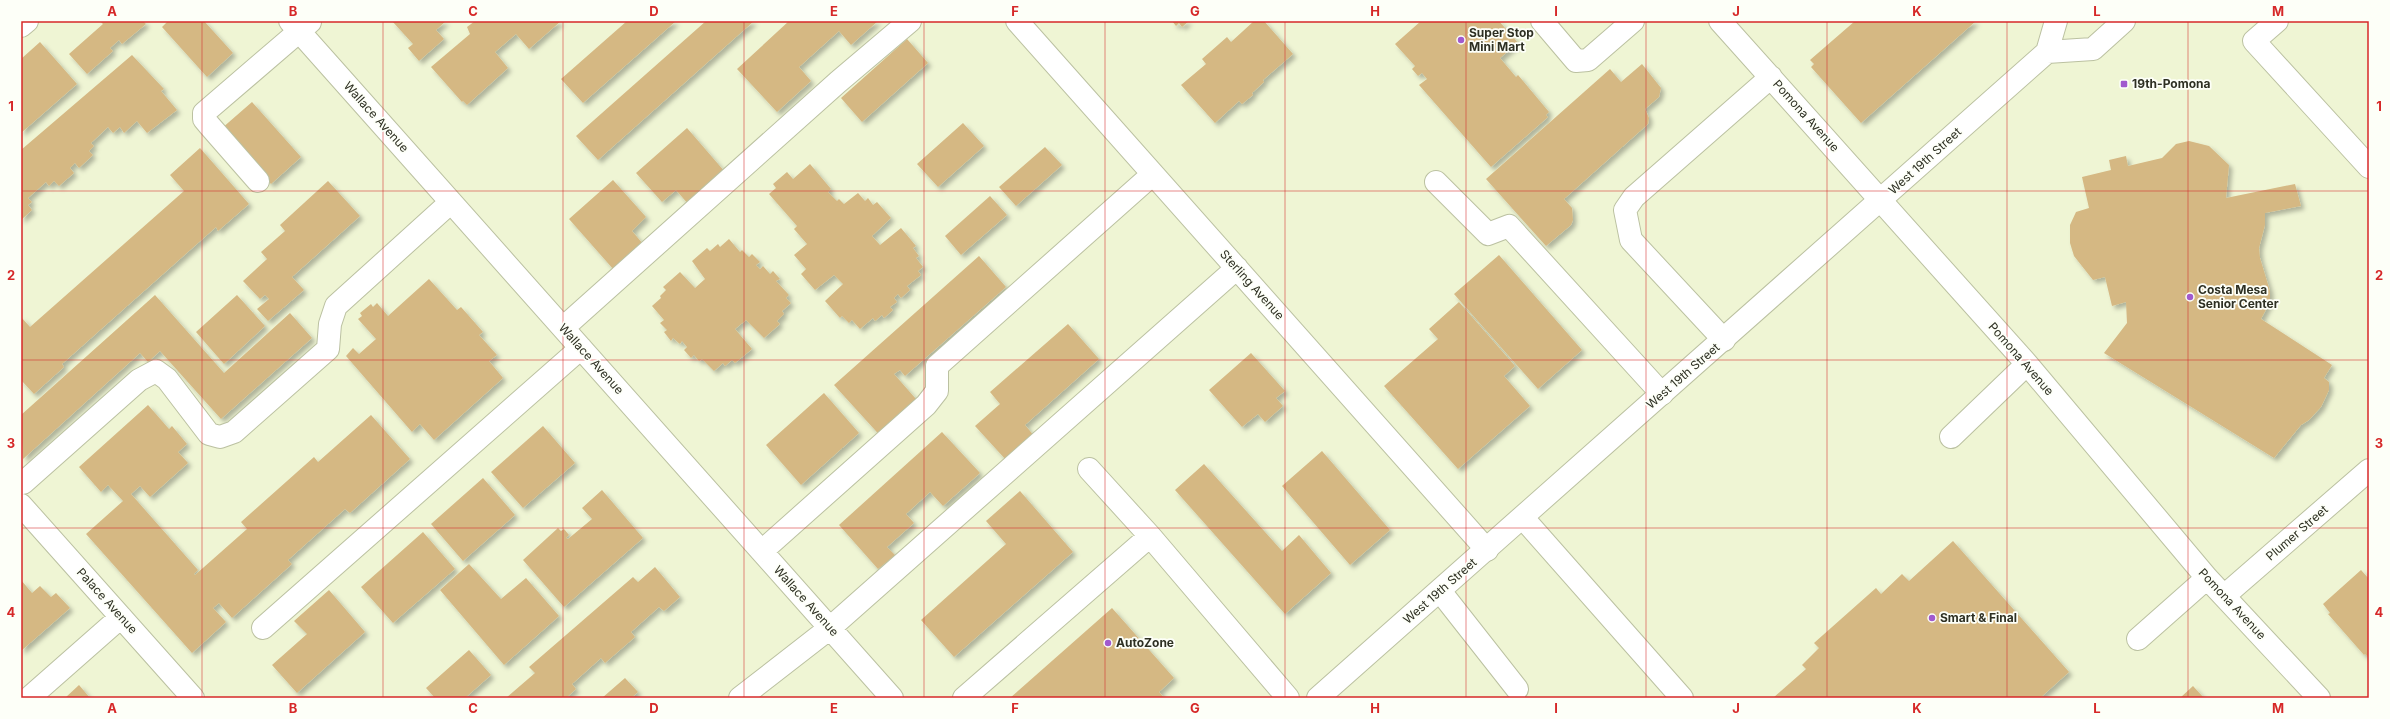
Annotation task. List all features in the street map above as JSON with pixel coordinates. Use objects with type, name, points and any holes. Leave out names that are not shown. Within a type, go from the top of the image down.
[{"type":"street","points":[[21,26],[27,21]]},
{"type":"street","points":[[563,328],[838,82],[910,21]]},
{"type":"street","name":"Sterling Avenue","points":[[1017,21],[1487,550]]},
{"type":"street","points":[[1542,21],[1576,62],[1588,60],[1633,21]]},
{"type":"street","name":"Pomona Avenue","points":[[1720,21],[1882,200],[2027,364],[2207,578],[2319,698]]},
{"type":"street","points":[[2056,21],[2047,52],[2093,49],[2124,21]]},
{"type":"street","points":[[2277,21],[2254,41],[2369,167]]},
{"type":"street","points":[[258,181],[208,125],[204,119],[204,113],[300,24]]},
{"type":"street","name":"Wallace Avenue","points":[[300,24],[451,202],[892,698]]},
{"type":"street","name":"West 19th Street","points":[[1318,698],[1882,200],[2047,52]]},
{"type":"street","points":[[1724,340],[1631,240],[1626,210],[1634,197],[1771,77]]},
{"type":"street","points":[[762,552],[926,405],[937,390],[937,366],[1153,174]]},
{"type":"street","points":[[1436,182],[1488,234],[1509,226],[1662,394]]},
{"type":"street","points":[[23,483],[139,380],[156,371],[167,379],[209,434],[220,437],[234,432],[328,348],[330,324],[336,306],[451,202]]},
{"type":"street","points":[[740,698],[830,628],[1237,268]]},
{"type":"street","points":[[263,628],[580,348]]},
{"type":"street","points":[[1951,437],[2027,364]]},
{"type":"street","points":[[1089,469],[1150,536],[1288,698]]},
{"type":"street","name":"Plumer Street","points":[[2224,596],[2369,470]]},
{"type":"street","name":"Palace Avenue","points":[[21,505],[193,698]]},
{"type":"street","points":[[1523,518],[1682,698]]},
{"type":"street","points":[[964,698],[1150,536]]},
{"type":"street","points":[[2138,639],[2207,578]]},
{"type":"street","points":[[1440,591],[1517,689]]},
{"type":"street","points":[[29,698],[121,617]]},
{"type":"building","points":[[100,21],[143,21],[146,24],[122,44],[119,40],[110,48],[113,51],[87,74],[69,54],[103,24]]},
{"type":"building","points":[[168,21],[204,21],[233,53],[207,77],[162,27]]},
{"type":"building","points":[[392,21],[446,21],[436,30],[444,39],[419,61],[408,48],[413,44]]},
{"type":"building","points":[[475,21],[561,21],[529,49],[516,34],[495,52],[508,68],[467,105],[463,101],[462,102],[431,67],[470,34],[467,27]]},
{"type":"building","points":[[627,21],[676,21],[583,103],[561,79]]},
{"type":"building","points":[[706,21],[754,21],[598,160],[576,136]]},
{"type":"building","points":[[789,21],[878,21],[851,45],[839,31],[799,67],[811,81],[777,112],[737,69]]},
{"type":"building","points":[[1172,21],[1189,21],[1182,27],[1179,23],[1176,26]]},
{"type":"building","points":[[1254,21],[1264,21],[1293,54],[1263,80],[1264,82],[1252,93],[1253,95],[1242,104],[1239,101],[1215,123],[1181,85],[1206,64],[1202,59],[1227,37],[1231,42]]},
{"type":"building","points":[[1421,21],[1499,21],[1518,43],[1500,58],[1516,77],[1518,75],[1549,112],[1546,115],[1548,117],[1491,167],[1419,85],[1427,79],[1422,73],[1418,76],[1412,69],[1415,66],[1395,44]]},
{"type":"building","points":[[1855,21],[1976,21],[1861,123],[1811,67],[1814,64],[1810,60]]},
{"type":"building","points":[[907,39],[928,63],[862,122],[841,98]]},
{"type":"building","points":[[40,42],[77,84],[21,133],[21,59]]},
{"type":"building","points":[[132,55],[164,89],[161,91],[177,110],[147,133],[137,121],[124,133],[120,127],[113,133],[108,127],[91,143],[94,146],[89,151],[93,155],[79,168],[75,163],[70,168],[74,173],[59,186],[54,181],[49,186],[46,182],[28,198],[32,202],[28,205],[32,210],[21,220],[21,150]]},
{"type":"building","points":[[1642,64],[1661,88],[1659,97],[1645,109],[1649,118],[1648,124],[1564,199],[1572,208],[1573,220],[1571,225],[1546,246],[1486,179],[1610,69],[1621,82]]},
{"type":"building","points":[[252,102],[301,157],[271,184],[221,129]]},
{"type":"building","points":[[963,123],[984,146],[938,187],[917,164]]},
{"type":"building","points":[[687,128],[725,172],[689,205],[676,190],[662,202],[636,173]]},
{"type":"building","name":"Costa Mesa Senior Center","points":[[2189,141],[2209,146],[2229,165],[2226,198],[2295,184],[2301,206],[2265,213],[2265,225],[2259,248],[2260,258],[2270,291],[2270,302],[2261,319],[2332,365],[2324,378],[2329,382],[2329,390],[2321,407],[2309,420],[2301,425],[2274,458],[2104,353],[2127,323],[2126,302],[2112,306],[2105,277],[2093,280],[2074,256],[2070,243],[2070,225],[2076,212],[2089,208],[2082,177],[2111,170],[2109,160],[2126,156],[2128,166],[2162,158],[2176,144]]},
{"type":"building","points":[[1045,147],[1062,165],[1016,206],[999,187]]},
{"type":"building","points":[[200,148],[249,204],[218,231],[216,227],[62,364],[64,367],[34,394],[21,380],[21,317],[30,327],[184,191],[170,175]]},
{"type":"building","points":[[810,164],[831,189],[828,192],[837,201],[839,199],[844,204],[858,193],[865,201],[868,198],[873,205],[877,202],[891,218],[872,236],[880,245],[901,228],[916,246],[913,248],[919,256],[916,258],[923,267],[918,271],[921,275],[907,286],[910,290],[901,298],[898,294],[894,298],[897,302],[890,307],[893,310],[884,318],[882,315],[875,321],[873,318],[860,329],[852,320],[849,323],[842,316],[840,318],[825,301],[843,284],[834,275],[815,290],[801,274],[806,269],[794,255],[807,244],[794,229],[797,226],[769,194],[776,188],[773,184],[787,172],[793,179]]},
{"type":"building","points":[[613,180],[646,217],[632,231],[643,244],[614,270],[569,219]]},
{"type":"building","points":[[328,181],[360,216],[292,277],[304,290],[268,321],[257,309],[269,299],[265,295],[260,299],[243,281],[267,259],[261,252],[285,231],[280,225]]},
{"type":"building","points":[[990,196],[1007,215],[961,255],[945,236]]},
{"type":"building","points":[[729,239],[740,252],[742,250],[749,257],[752,254],[760,262],[756,265],[760,269],[763,266],[770,274],[773,271],[780,279],[776,281],[789,295],[786,298],[791,303],[782,311],[784,314],[777,321],[780,324],[764,338],[746,320],[735,329],[752,349],[735,363],[732,360],[725,366],[723,363],[714,371],[702,359],[699,361],[694,355],[691,358],[684,350],[687,347],[682,341],[680,344],[673,338],[671,341],[664,332],[667,330],[660,323],[664,320],[652,306],[661,298],[660,296],[666,290],[663,287],[680,272],[695,288],[705,279],[692,261],[707,248],[710,251],[718,244],[720,247]]},
{"type":"building","points":[[1499,255],[1582,350],[1538,389],[1454,294]]},
{"type":"building","points":[[979,256],[1006,287],[905,376],[900,370],[894,374],[923,407],[885,441],[834,385]]},
{"type":"building","points":[[429,279],[457,310],[461,307],[483,332],[479,335],[497,355],[489,361],[503,378],[434,440],[420,424],[412,432],[346,356],[353,348],[359,354],[376,339],[358,319],[362,316],[360,313],[371,304],[373,307],[377,303],[388,316]]},
{"type":"building","points":[[155,295],[224,373],[290,313],[312,338],[221,419],[160,351],[148,362],[140,353],[23,459],[21,415]]},
{"type":"building","points":[[237,295],[265,326],[224,364],[196,332]]},
{"type":"building","points":[[1459,302],[1515,366],[1504,376],[1530,406],[1458,469],[1384,386],[1438,339],[1429,329]]},
{"type":"building","points":[[1068,324],[1099,359],[1025,425],[1035,437],[1007,461],[975,426],[1000,404],[990,392]]},
{"type":"building","points":[[1251,353],[1285,391],[1276,398],[1283,406],[1265,422],[1258,414],[1242,427],[1209,390]]},
{"type":"building","points":[[824,393],[859,433],[801,485],[766,445]]},
{"type":"building","points":[[148,405],[169,429],[172,426],[187,444],[178,452],[188,463],[150,497],[140,486],[131,494],[198,570],[194,574],[195,575],[247,529],[241,522],[314,457],[318,462],[371,415],[410,459],[350,513],[345,509],[288,560],[292,564],[232,618],[219,603],[213,608],[226,622],[192,653],[86,534],[123,501],[108,485],[101,492],[79,467]]},
{"type":"building","points":[[543,426],[575,463],[523,508],[491,472]]},
{"type":"building","points":[[942,432],[980,473],[943,506],[930,492],[906,514],[914,523],[887,547],[895,555],[878,569],[839,525]]},
{"type":"building","points":[[1322,451],[1390,530],[1350,565],[1282,486]]},
{"type":"building","points":[[1204,464],[1282,551],[1299,535],[1331,573],[1285,614],[1175,490]]},
{"type":"building","points":[[483,478],[515,515],[463,561],[431,524]]},
{"type":"building","points":[[602,490],[643,538],[564,607],[523,560],[558,528],[561,531],[564,529],[569,535],[566,538],[568,539],[592,519],[582,508]]},
{"type":"building","points":[[1020,491],[1073,552],[954,657],[921,620],[1006,544],[986,521]]},
{"type":"building","points":[[423,532],[455,569],[393,623],[361,587]]},
{"type":"building","name":"Smart & Final","points":[[1953,541],[2069,672],[2040,698],[1773,698],[1806,669],[1802,665],[1819,648],[1814,643],[1876,588],[1881,594],[1902,574],[1909,581]]},
{"type":"building","points":[[469,564],[501,599],[526,578],[559,616],[504,665],[440,590]]},
{"type":"building","points":[[655,567],[680,597],[664,611],[659,607],[631,632],[635,637],[605,663],[601,658],[572,684],[576,689],[566,698],[506,698],[535,673],[529,667],[633,577],[638,582]]},
{"type":"building","points":[[2361,570],[2369,579],[2369,658],[2365,654],[2364,655],[2328,614],[2330,613],[2323,604]]},
{"type":"building","points":[[21,580],[32,593],[40,586],[51,597],[56,593],[70,608],[21,651]]},
{"type":"building","points":[[329,590],[365,632],[297,693],[272,665],[307,634],[294,621]]},
{"type":"building","name":"AutoZone","points":[[1112,608],[1174,678],[1159,692],[1164,698],[1010,698]]},
{"type":"building","points":[[469,650],[491,675],[465,698],[435,698],[426,688]]},
{"type":"building","points":[[625,678],[638,692],[631,698],[602,698]]},
{"type":"building","points":[[79,685],[90,698],[65,698]]},
{"type":"building","points":[[2193,686],[2204,698],[2180,698]]},
{"type":"place","name":"Super Stop Mini Mart","points":[[1461,40]]},
{"type":"place","name":"19th-Pomona","points":[[2124,84]]},
{"type":"place","name":"Costa Mesa Senior Center","points":[[2190,297]]},
{"type":"place","name":"Smart & Final","points":[[1932,618]]},
{"type":"place","name":"AutoZone","points":[[1108,643]]}]
